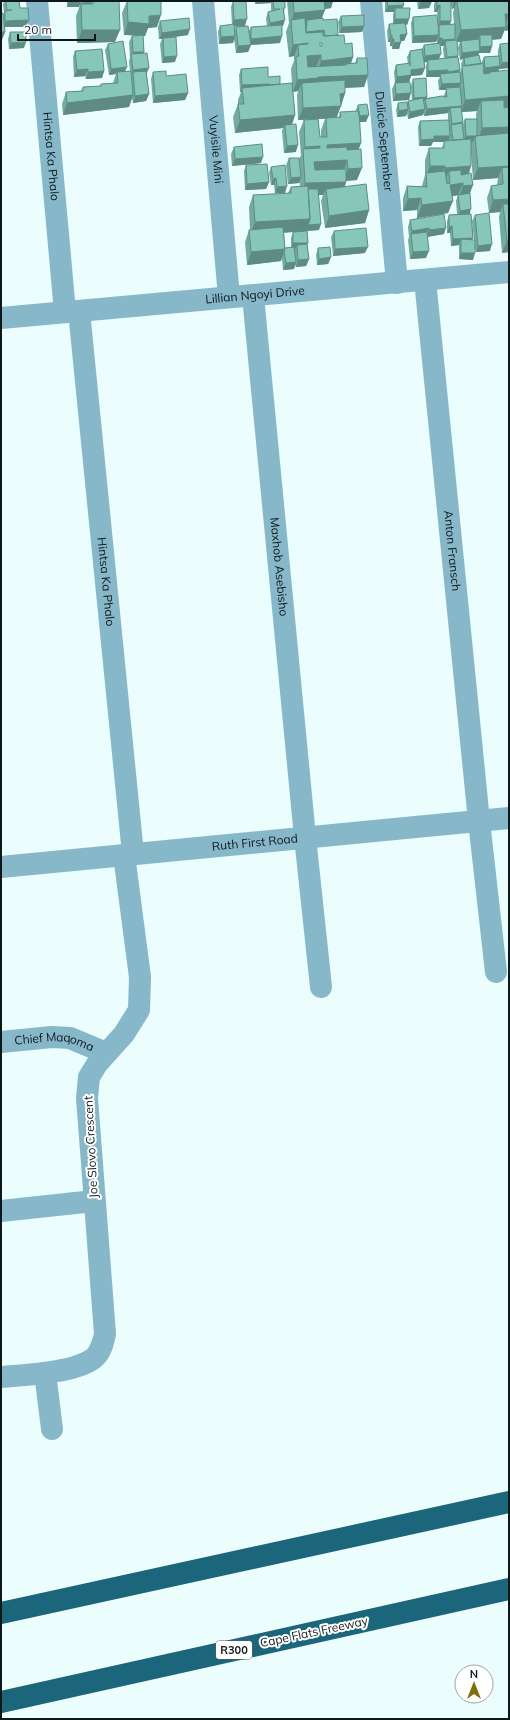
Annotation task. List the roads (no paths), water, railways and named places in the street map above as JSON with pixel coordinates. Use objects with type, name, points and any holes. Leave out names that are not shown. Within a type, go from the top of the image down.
[{"type":"highway","points":[[1,1613],[509,1502]]},
{"type":"highway","name":"Cape Flats Freeway","points":[[1,1702],[509,1589]]},
{"type":"street","name":"Hintsa Ka Phalo","points":[[37,1],[72,311],[128,854]]},
{"type":"street","name":"Vuyisile Mini","points":[[203,1],[229,297]]},
{"type":"street","name":"Dulicie September","points":[[371,1],[397,283]]},
{"type":"street","name":"Lillian Ngoyi Drive","points":[[1,318],[509,272]]},
{"type":"street","name":"Anton Fransch","points":[[425,280],[479,821],[496,972]]},
{"type":"street","name":"Maxhob Asebisho","points":[[253,296],[305,838],[321,986]]},
{"type":"street","name":"Ruth First Road","points":[[1,867],[509,818]]},
{"type":"street","name":"Joe Slovo Crescent","points":[[1,1377],[45,1373],[80,1366],[94,1358],[102,1348],[105,1334],[105,1316],[94,1200],[87,1098],[89,1077],[97,1064],[124,1034],[139,1010],[141,993],[140,977],[128,854]]},
{"type":"street","name":"Chief Maqoma","points":[[1,1042],[70,1038],[106,1053]]},
{"type":"street","points":[[1,1211],[94,1200]]},
{"type":"street","points":[[45,1373],[52,1428]]}]
